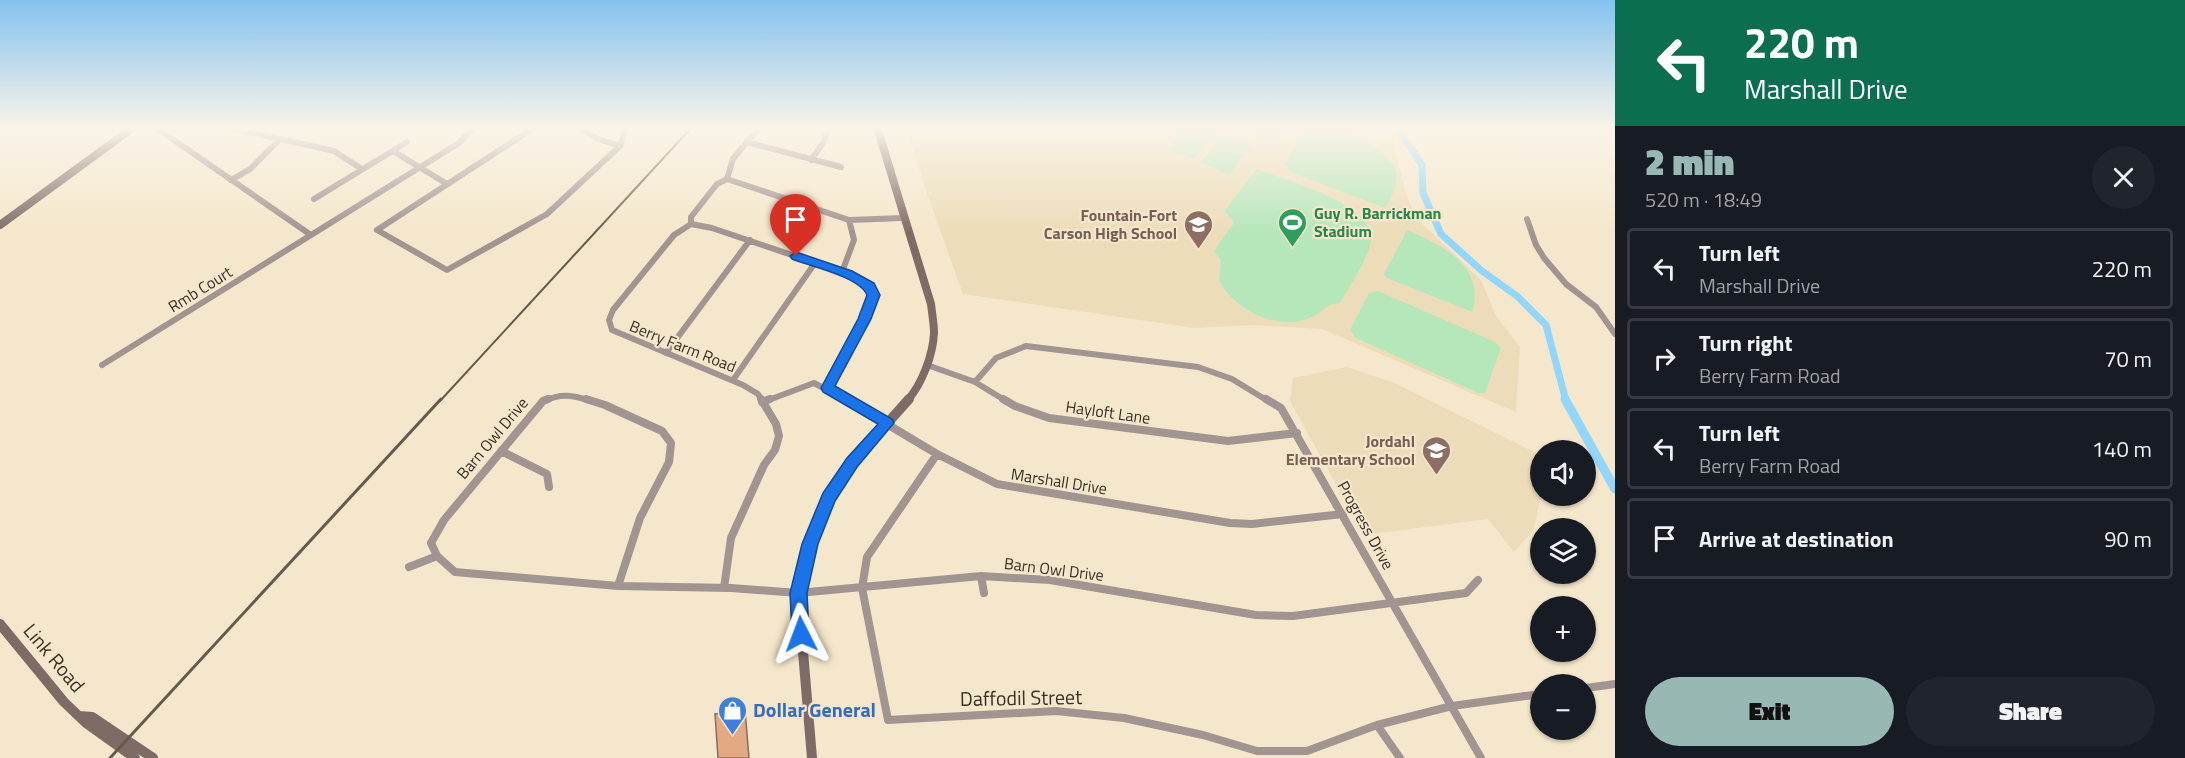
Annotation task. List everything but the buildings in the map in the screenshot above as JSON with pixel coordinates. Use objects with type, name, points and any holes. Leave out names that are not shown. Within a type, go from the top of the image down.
[{"type":"street","points":[[0,225],[86,162]]},
{"type":"street","points":[[206,162],[311,235]]},
{"type":"street","points":[[231,180],[257,162]]},
{"type":"street","points":[[352,162],[362,169]]},
{"type":"street","points":[[314,199],[373,162]]},
{"type":"street","points":[[413,162],[447,184]]},
{"type":"street","name":"Rmb Court","points":[[102,365],[428,162]]},
{"type":"street","points":[[480,162],[377,230],[447,270],[547,214],[602,162]]},
{"type":"street","points":[[727,179],[732,162]]},
{"type":"street","points":[[821,162],[841,167]]},
{"type":"street","points":[[812,758],[798,593],[810,544],[828,498],[852,463],[913,394],[927,365],[934,334],[931,304],[887,162]]},
{"type":"street","points":[[762,402],[814,383],[827,388],[865,319],[873,295],[870,286],[842,272],[750,240],[691,224],[691,217],[717,184],[727,179],[849,220],[903,218]]},
{"type":"street","points":[[1527,219],[1536,245],[1544,258],[1566,284],[1596,307],[1615,334]]},
{"type":"street","points":[[842,272],[854,248],[854,229],[849,220]]},
{"type":"street","name":"Berry Farm Road","points":[[691,224],[674,235],[613,310],[609,320],[612,330],[620,335],[733,380],[758,394],[776,424],[779,436],[775,450],[764,465],[731,538],[724,588]]},
{"type":"street","points":[[666,353],[750,240]]},
{"type":"street","points":[[733,380],[815,263]]},
{"type":"street","name":"Progress Drive","points":[[975,382],[988,363],[1003,351],[1026,346],[1198,367],[1232,379],[1281,408],[1297,432],[1481,758]]},
{"type":"street","name":"Hayloft Lane","points":[[927,365],[975,382],[1015,406],[1049,418],[1228,441],[1297,432]]},
{"type":"street","name":"Marshall Drive","points":[[827,388],[937,454],[997,484],[1230,523],[1252,524],[1343,513]]},
{"type":"street","name":"Barn Owl Drive","points":[[618,586],[640,518],[669,462],[671,443],[662,431],[605,405],[556,391],[543,401],[444,520],[431,543],[437,556],[455,572],[618,586],[724,588],[798,593],[981,576],[1050,580],[1256,615],[1293,616],[1466,593],[1478,580]]},
{"type":"street","points":[[501,451],[547,474],[549,487]]},
{"type":"street","name":"Daffodil Street","points":[[937,454],[867,557],[862,588],[888,720],[1056,711],[1124,718],[1203,735],[1257,751],[1307,751],[1377,725],[1452,706],[1530,695]]},
{"type":"street","points":[[409,567],[437,556]]},
{"type":"street","points":[[981,576],[984,593]]},
{"type":"street","name":"Link Road","points":[[0,624],[52,690],[86,723],[135,758]]},
{"type":"street","points":[[1596,687],[1615,684]]},
{"type":"street","name":"Link Road","points":[[80,716],[92,717],[153,758]]},
{"type":"street","points":[[1377,725],[1400,758]]},
{"type":"shaded area","name":"Fountain-Fort Carson High School","points":[[917,162],[1398,162],[1405,191],[1416,218],[1481,280],[1496,316],[1520,347],[1516,412],[1322,329],[1254,325],[1194,328],[963,294]]},
{"type":"shaded area","name":"Jordahl Elementary School","points":[[1347,367],[1397,384],[1530,450],[1530,506],[1539,506],[1536,518],[1530,518],[1530,534],[1514,552],[1488,519],[1364,535],[1290,401],[1293,378]]},
{"type":"green space","points":[[1202,162],[1238,162],[1228,175]]},
{"type":"green space","points":[[1391,162],[1397,177],[1396,186],[1385,208],[1291,172],[1285,164]]},
{"type":"green space","name":"Guy R. Barrickman Stadium","points":[[1256,169],[1326,195],[1360,216],[1369,228],[1371,241],[1366,257],[1340,303],[1326,307],[1312,317],[1286,322],[1259,316],[1236,301],[1219,281],[1221,261],[1214,251],[1234,223],[1225,211]]},
{"type":"green space","points":[[1407,230],[1447,251],[1467,270],[1473,282],[1475,296],[1472,312],[1387,278],[1384,274]]},
{"type":"green space","points":[[1378,291],[1495,342],[1501,348],[1485,393],[1478,393],[1356,338],[1350,330],[1369,293]]},
{"type":"waterway","points":[[1420,162],[1423,193],[1441,234],[1482,271],[1517,296],[1546,325],[1566,401]]},
{"type":"waterway","points":[[1566,401],[1615,489]]},
{"type":"railway","points":[[440,401],[659,162]]},
{"type":"railway","points":[[110,758],[441,399]]},
{"type":"place","name":"Guy R. Barrickman Stadium","points":[[1293,248]]},
{"type":"place","name":"Fountain-Fort Carson High School","points":[[1198,250]]},
{"type":"place","name":"Jordahl Elementary School","points":[[1436,476]]},
{"type":"place","name":"Dollar General","points":[[732,736]]},
{"type":"route","points":[[796,256],[848,274],[870,286],[873,295],[865,319],[827,388],[887,423],[852,463],[828,498],[810,544],[798,593],[801,634]]}]
